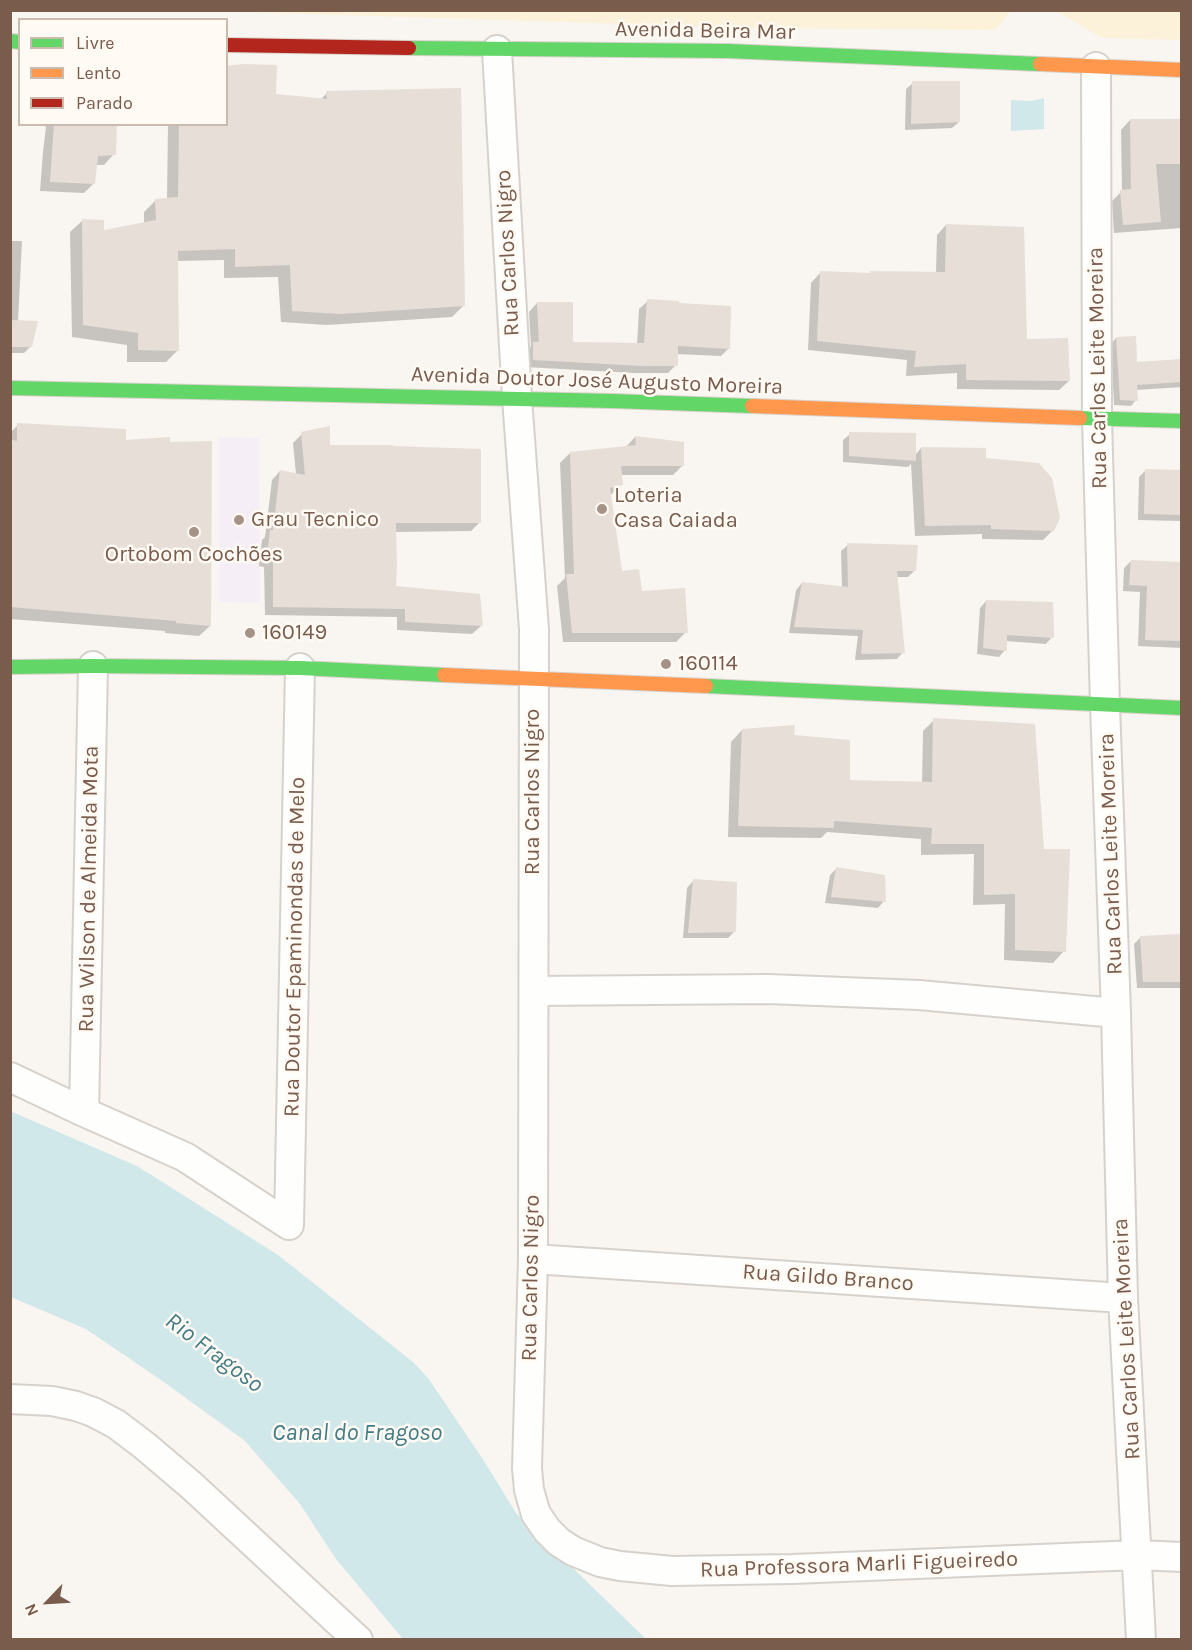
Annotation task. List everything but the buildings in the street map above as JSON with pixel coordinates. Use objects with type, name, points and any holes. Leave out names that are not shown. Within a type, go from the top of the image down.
[{"type":"main road","name":"Avenida Beira Mar","points":[[228,45],[727,51],[1182,70]]},
{"type":"main road","name":"Avenida Doutor José Augusto Moreira","points":[[10,388],[517,398],[1182,421]]},
{"type":"main road","points":[[10,667],[300,668],[1182,708]]},
{"type":"street","name":"Rua Carlos Nigro","points":[[497,50],[517,398],[534,629],[533,1259],[527,1468],[532,1504],[547,1530]]},
{"type":"street","name":"Rua Carlos Leite Moreira","points":[[1096,67],[1097,418],[1105,705],[1124,1298],[1141,1640]]},
{"type":"street","name":"Rua Wilson de Almeida Mota","points":[[84,1112],[93,666]]},
{"type":"street","name":"Rua Doutor Epaminondas de Melo","points":[[84,1112],[185,1157],[289,1225],[300,668]]},
{"type":"street","points":[[534,991],[768,989],[919,995],[1116,1013]]},
{"type":"street","points":[[10,1077],[84,1112]]},
{"type":"street","name":"Rua Gildo Branco","points":[[533,1259],[1124,1298]]},
{"type":"street","points":[[10,1399],[52,1401],[76,1406],[116,1424],[192,1486],[358,1640]]},
{"type":"street","name":"Rua Professora Marli Figueiredo","points":[[547,1530],[573,1551],[600,1562],[630,1568],[672,1572],[1138,1555],[1182,1557]]},
{"type":"shaded area","name":"Grau Tecnico","points":[[219,437],[259,438],[260,603],[219,602]]},
{"type":"sand","points":[[213,11],[1011,11],[995,30],[755,28]]},
{"type":"sand","points":[[1056,11],[1181,11],[1181,40],[1102,38]]},
{"type":"water","points":[[1044,98],[1044,129],[1011,131],[1011,100],[1031,101]]},
{"type":"water","name":"Canal do Fragoso","points":[[10,1111],[137,1166],[278,1255],[413,1362],[428,1378],[516,1513],[646,1639],[403,1639],[336,1559],[300,1504],[245,1441],[86,1329],[11,1297]]},
{"type":"traffic: fast","points":[[10,41],[18,42]]},
{"type":"traffic: fast","points":[[409,48],[727,51],[1040,64]]},
{"type":"traffic: fast","points":[[10,388],[752,406]]},
{"type":"traffic: fast","points":[[1080,418],[1182,421]]},
{"type":"traffic: fast","points":[[10,667],[300,668],[444,675]]},
{"type":"traffic: fast","points":[[706,686],[1182,708]]},
{"type":"traffic: slow","points":[[1040,64],[1182,70]]},
{"type":"traffic: slow","points":[[752,406],[1080,418]]},
{"type":"traffic: slow","points":[[444,675],[706,686]]},
{"type":"traffic: jam","points":[[228,45],[409,48]]},
{"type":"place","name":"Loteria Casa Caiada","points":[[602,509]]},
{"type":"place","name":"Grau Tecnico","points":[[239,520]]},
{"type":"place","name":"Ortobom Cochões","points":[[194,532]]},
{"type":"place","name":"160149","points":[[250,633]]},
{"type":"place","name":"160114","points":[[666,664]]},
{"type":"water label","name":"Rio Fragoso","points":[[214,1353]]}]
